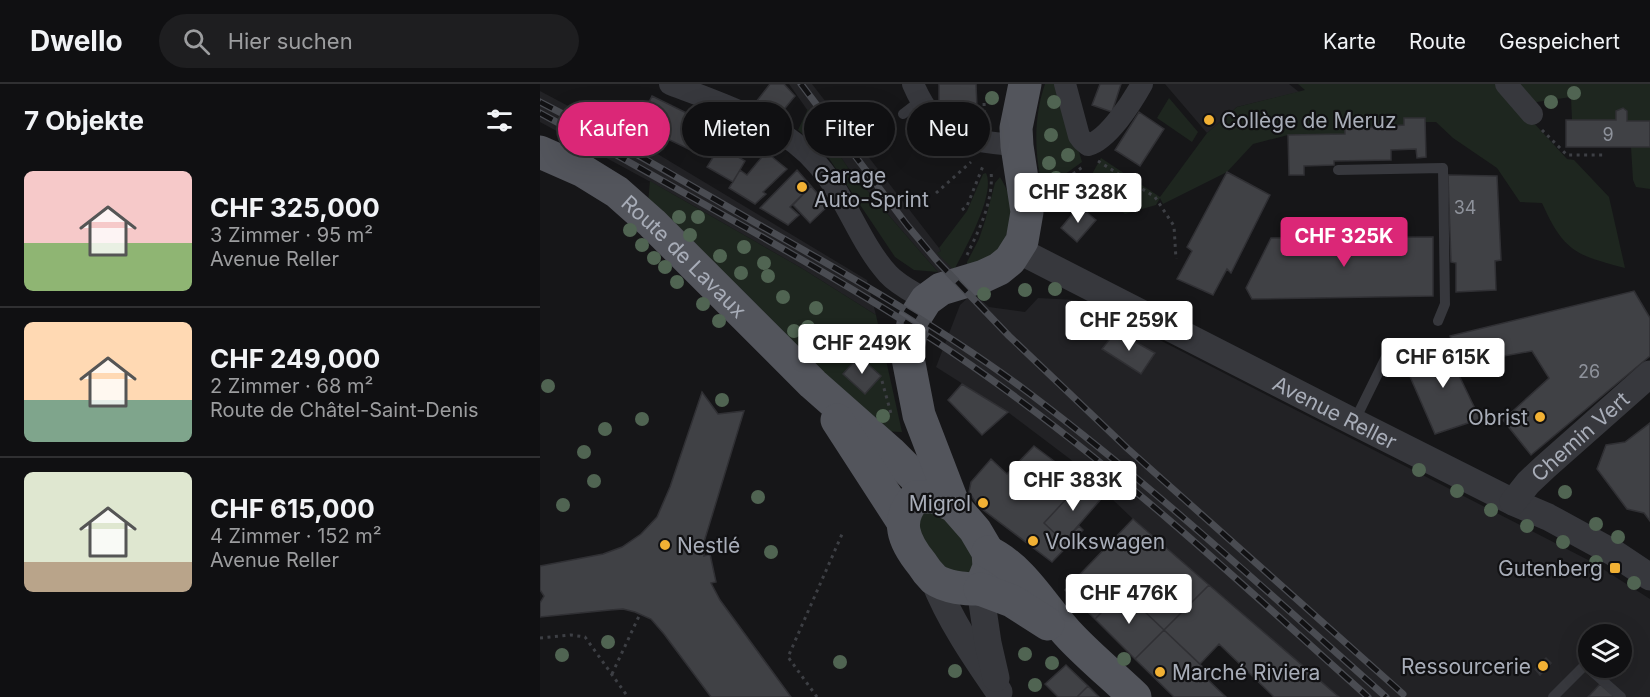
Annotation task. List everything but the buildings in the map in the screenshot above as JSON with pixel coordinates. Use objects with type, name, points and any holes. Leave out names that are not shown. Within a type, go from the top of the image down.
[{"type":"main road","points":[[1025,84],[1018,110],[1017,146],[1027,212],[1025,232],[1018,250],[999,269],[941,289],[926,300],[914,319],[907,353],[919,415],[926,501],[909,544],[933,578],[958,588],[980,589],[1011,601],[1070,636]]},
{"type":"main road","name":"Route de Lavaux","points":[[540,152],[583,171],[617,192],[652,223],[813,384]]},
{"type":"main road","points":[[813,384],[890,452],[926,501]]},
{"type":"main road","points":[[813,384],[926,501],[975,530],[988,552],[988,567],[980,589]]},
{"type":"main road","points":[[919,415],[926,501]]},
{"type":"main road","points":[[988,552],[1000,558],[1040,597],[1070,636],[1135,697]]},
{"type":"street","points":[[670,84],[727,106],[776,130],[807,152],[829,179],[883,268],[899,284],[926,300]]},
{"type":"street","points":[[1065,84],[1079,136],[1088,145],[1103,138],[1135,97],[1142,84]]},
{"type":"street","points":[[1506,84],[1532,114]]},
{"type":"street","points":[[912,100],[935,121],[959,137],[1017,146]]},
{"type":"street","name":"Avenue Reller","points":[[1018,250],[1354,422],[1513,502],[1548,517],[1599,544],[1650,577]]},
{"type":"street","name":"Chemin Vert","points":[[1513,502],[1545,467],[1650,374]]},
{"type":"street","points":[[933,578],[940,597],[968,647],[1000,695]]},
{"type":"street","points":[[980,589],[988,643],[1000,695]]},
{"type":"lane","points":[[1338,170],[1443,168],[1445,304],[1438,321]]},
{"type":"lane","points":[[1354,422],[1392,345]]},
{"type":"lane","points":[[1554,697],[1585,665],[1621,697]]},
{"type":"path","points":[[1532,114],[1533,121],[1567,155],[1605,154]]},
{"type":"path","points":[[1046,194],[1091,158],[1155,197],[1174,226],[1176,259]]},
{"type":"path","points":[[936,193],[971,162]]},
{"type":"path","points":[[962,210],[967,206],[983,166]]},
{"type":"path","points":[[967,256],[986,208],[992,182],[991,171]]},
{"type":"path","points":[[817,697],[788,657],[843,532]]},
{"type":"path","points":[[612,674],[640,614]]},
{"type":"path","points":[[540,638],[571,635],[585,637],[628,697]]},
{"type":"shaded area","points":[[789,84],[812,84],[826,102],[804,102],[804,105]]},
{"type":"shaded area","points":[[1045,84],[1059,84],[1082,162],[1047,187],[1042,175],[1040,176],[1036,141],[1037,118]]},
{"type":"shaded area","name":"Collège de Meruz","points":[[1165,84],[1289,84],[1299,92],[1237,107],[1207,133]]},
{"type":"shaded area","points":[[1298,84],[1498,84],[1567,159],[1574,160],[1609,197],[1625,268],[1583,255],[1573,249],[1557,232],[1542,203],[1520,202],[1497,168],[1453,138],[1436,122],[1425,122],[1424,118],[1404,118],[1404,125],[1345,129],[1345,134],[1288,135],[1253,144],[1227,172],[1163,204],[1160,198],[1156,205],[1125,214],[1087,183],[1101,158],[1160,197],[1207,133],[1237,107],[1305,90]]},
{"type":"shaded area","points":[[1514,84],[1650,84],[1650,121],[1627,121],[1627,111],[1623,108],[1616,111],[1616,120],[1572,120],[1571,97],[1530,103]]},
{"type":"shaded area","points":[[540,91],[561,102],[558,102],[558,132],[540,122]]},
{"type":"shaded area","points":[[1169,98],[1198,132],[1192,142],[1157,118]]},
{"type":"shaded area","points":[[804,117],[804,135],[798,130]]},
{"type":"shaded area","points":[[1631,147],[1650,147],[1650,189],[1636,187],[1633,180]]},
{"type":"shaded area","points":[[603,156],[661,156],[867,280],[876,315],[803,269]]},
{"type":"shaded area","points":[[827,156],[840,156],[851,172],[938,272],[914,270],[895,257]]},
{"type":"shaded area","points":[[840,156],[868,156],[939,248],[941,251],[938,253],[954,270],[938,272]]},
{"type":"shaded area","points":[[986,173],[987,194],[983,207],[972,236],[954,270],[937,253],[941,251],[939,248],[967,211],[983,174]]},
{"type":"shaded area","points":[[1000,177],[1011,204],[1003,247],[967,271],[967,262],[979,239],[995,183]]},
{"type":"shaded area","points":[[650,181],[803,269],[876,315],[902,432],[878,431],[648,203]]},
{"type":"shaded area","points":[[973,293],[989,307],[1025,312],[1038,298],[1076,300],[1111,315],[1592,562],[1650,599],[1650,697],[1339,697],[1133,519],[1070,459],[1009,413],[936,367],[960,305]]},
{"type":"shaded area","points":[[933,508],[978,552],[971,573],[947,569],[932,557],[927,549],[914,517]]},
{"type":"railway","points":[[801,84],[907,225],[938,262],[1009,336],[1128,449],[1403,694]]},
{"type":"railway","points":[[540,102],[621,145],[859,282],[929,324],[996,369],[1166,503],[1386,697]]},
{"type":"railway","points":[[540,113],[820,270],[923,333],[989,378],[1067,436],[1155,508],[1368,697]]},
{"type":"place","name":"Collège de Meruz","points":[[1209,120]]},
{"type":"place","name":"Garage Auto-Sprint","points":[[802,187]]},
{"type":"place","name":"Obrist","points":[[1540,417]]},
{"type":"place","name":"Migrol","points":[[983,503]]},
{"type":"place","name":"Volkswagen","points":[[1033,541]]},
{"type":"place","name":"Nestlé","points":[[665,545]]},
{"type":"place","name":"Gutenberg","points":[[1615,568]]},
{"type":"place","name":"Ressourcerie","points":[[1543,666]]},
{"type":"place","name":"Marché Riviera","points":[[1160,672]]}]
